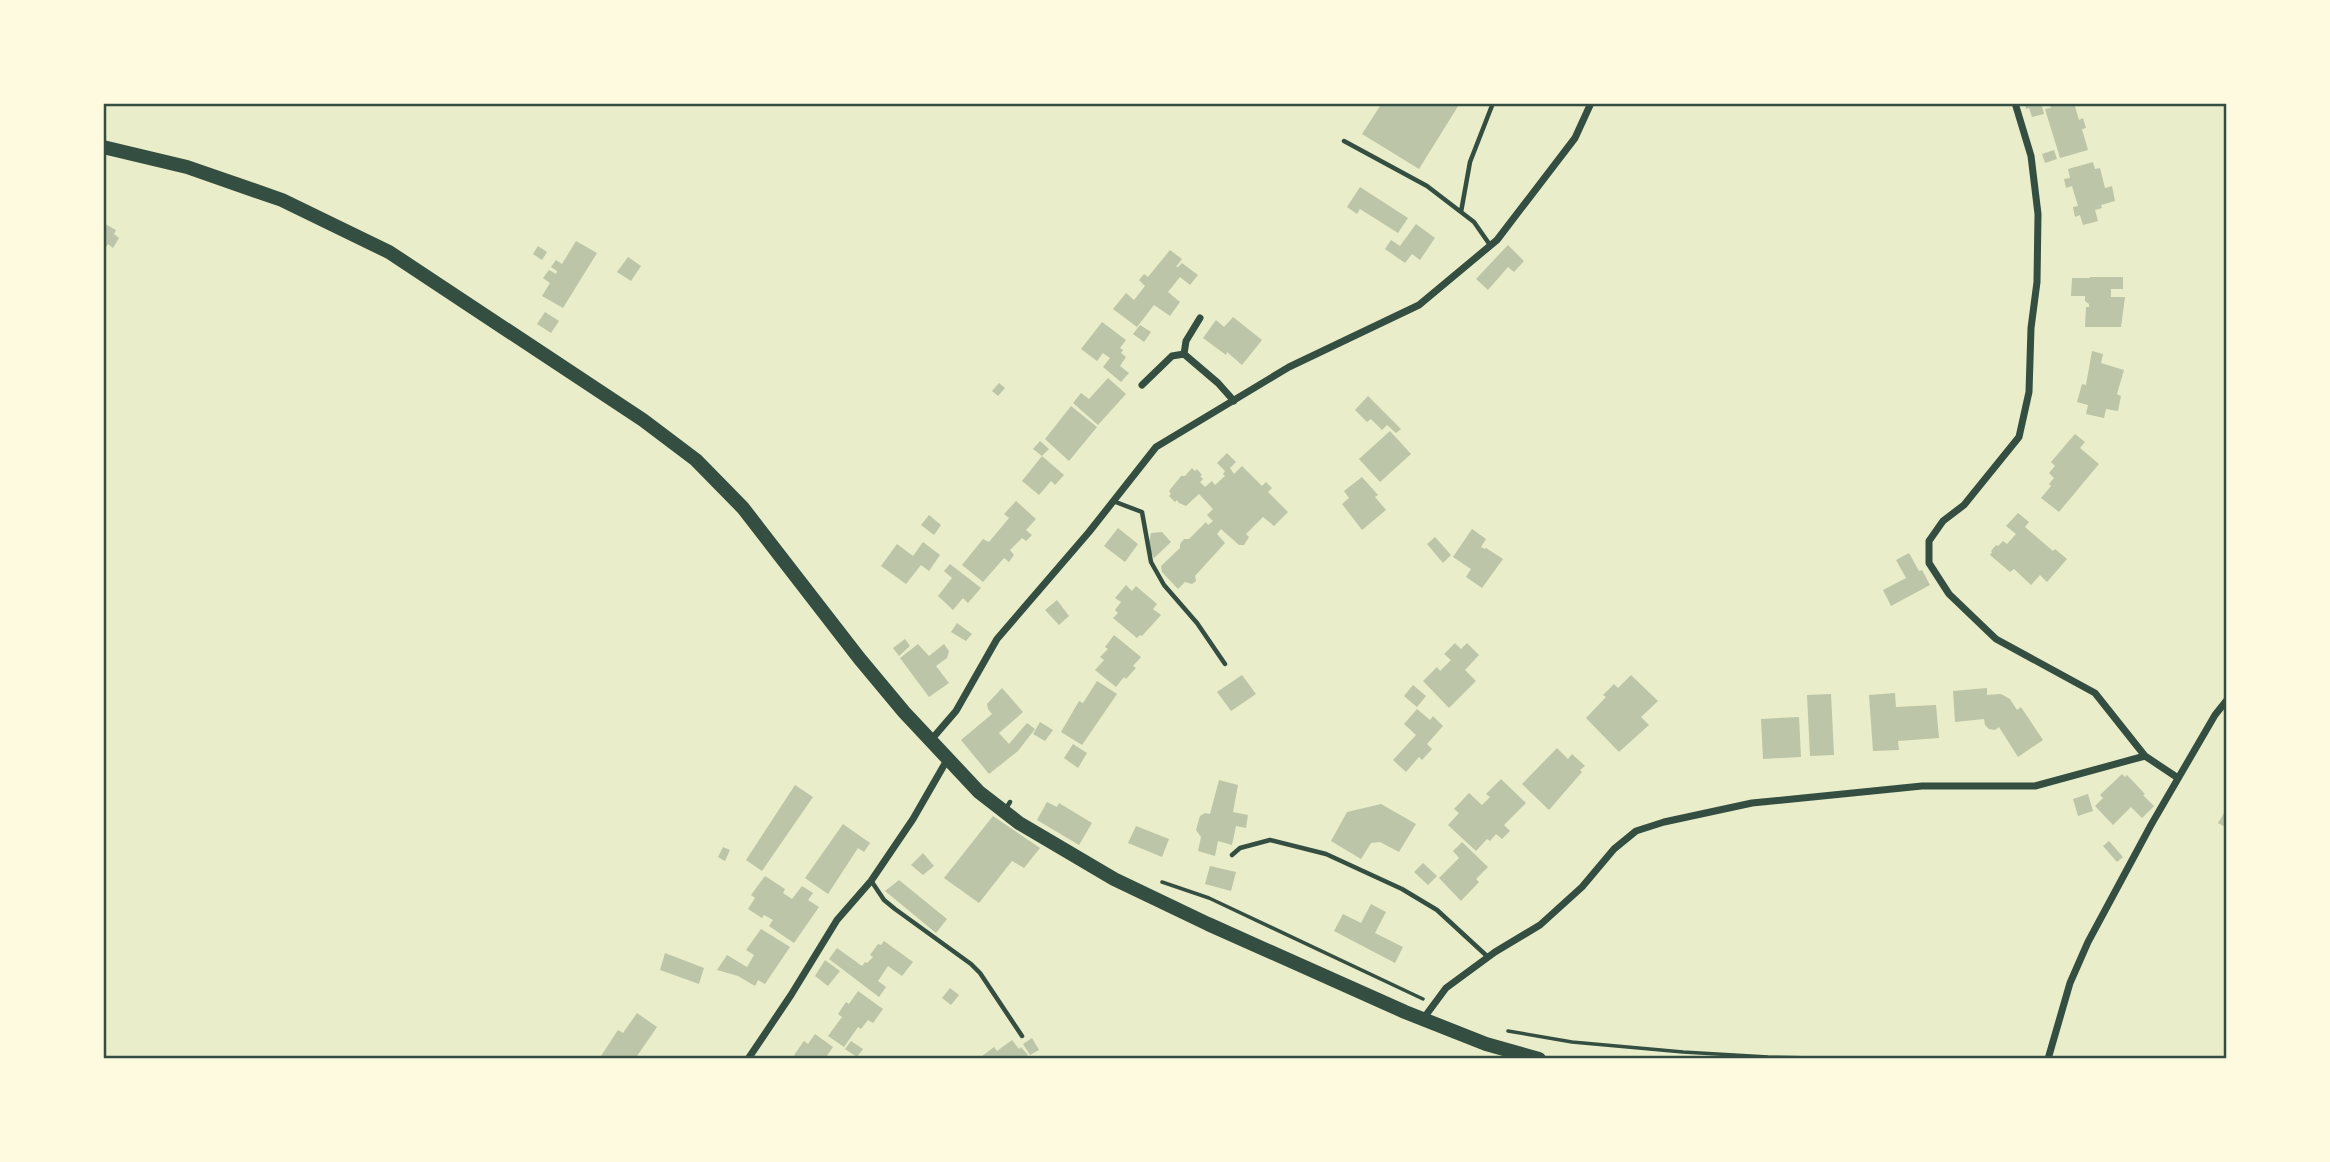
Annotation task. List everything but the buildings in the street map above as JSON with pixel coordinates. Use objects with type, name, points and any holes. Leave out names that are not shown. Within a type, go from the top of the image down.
[{"type":"main road","points":[[103,147],[187,167],[282,200],[377,247],[488,316],[643,420],[696,460],[743,508],[859,658],[930,741],[979,792],[1007,806],[1019,822],[1114,879],[1208,924],[1423,1019],[1486,1044],[1539,1059]]},
{"type":"street","points":[[930,741],[956,711],[997,639],[1089,532],[1156,447],[1289,366],[1419,305],[1497,240],[1575,138],[1591,103]]},
{"type":"street","points":[[2015,103],[2031,156],[2038,214],[2037,282],[2031,328],[2029,392],[2019,436],[1965,505],[1943,521],[1929,541],[1929,563],[1949,594],[1996,639],[2095,694],[2144,756],[2178,778]]},
{"type":"street","points":[[1184,354],[1185,341],[1200,318]]},
{"type":"street","points":[[1142,385],[1172,356],[1184,354],[1219,383],[1234,401]]},
{"type":"street","points":[[2048,1059],[2070,983],[2088,942],[2178,778],[2215,715],[2227,700]]},
{"type":"street","points":[[1423,1019],[1446,988],[1540,925],[1582,887],[1614,849],[1636,831],[1664,822],[1752,803],[1922,786],[2035,786],[2144,756]]},
{"type":"street","points":[[748,1059],[792,995],[837,920],[871,881],[913,819],[947,760]]},
{"type":"lane","points":[[1461,212],[1471,162],[1493,103]]},
{"type":"lane","points":[[1344,141],[1427,186],[1474,222],[1490,245]]},
{"type":"lane","points":[[1113,501],[1142,512],[1151,562],[1164,585],[1198,623],[1225,664]]},
{"type":"lane","points":[[1232,855],[1240,848],[1270,840],[1326,854],[1402,889],[1437,910],[1489,957]]},
{"type":"lane","points":[[871,881],[884,900],[980,973],[1021,1036]]},
{"type":"path","points":[[1161,881],[1209,898],[1435,1004]]},
{"type":"path","points":[[1507,1031],[1572,1042],[1683,1052],[1862,1059]]}]
